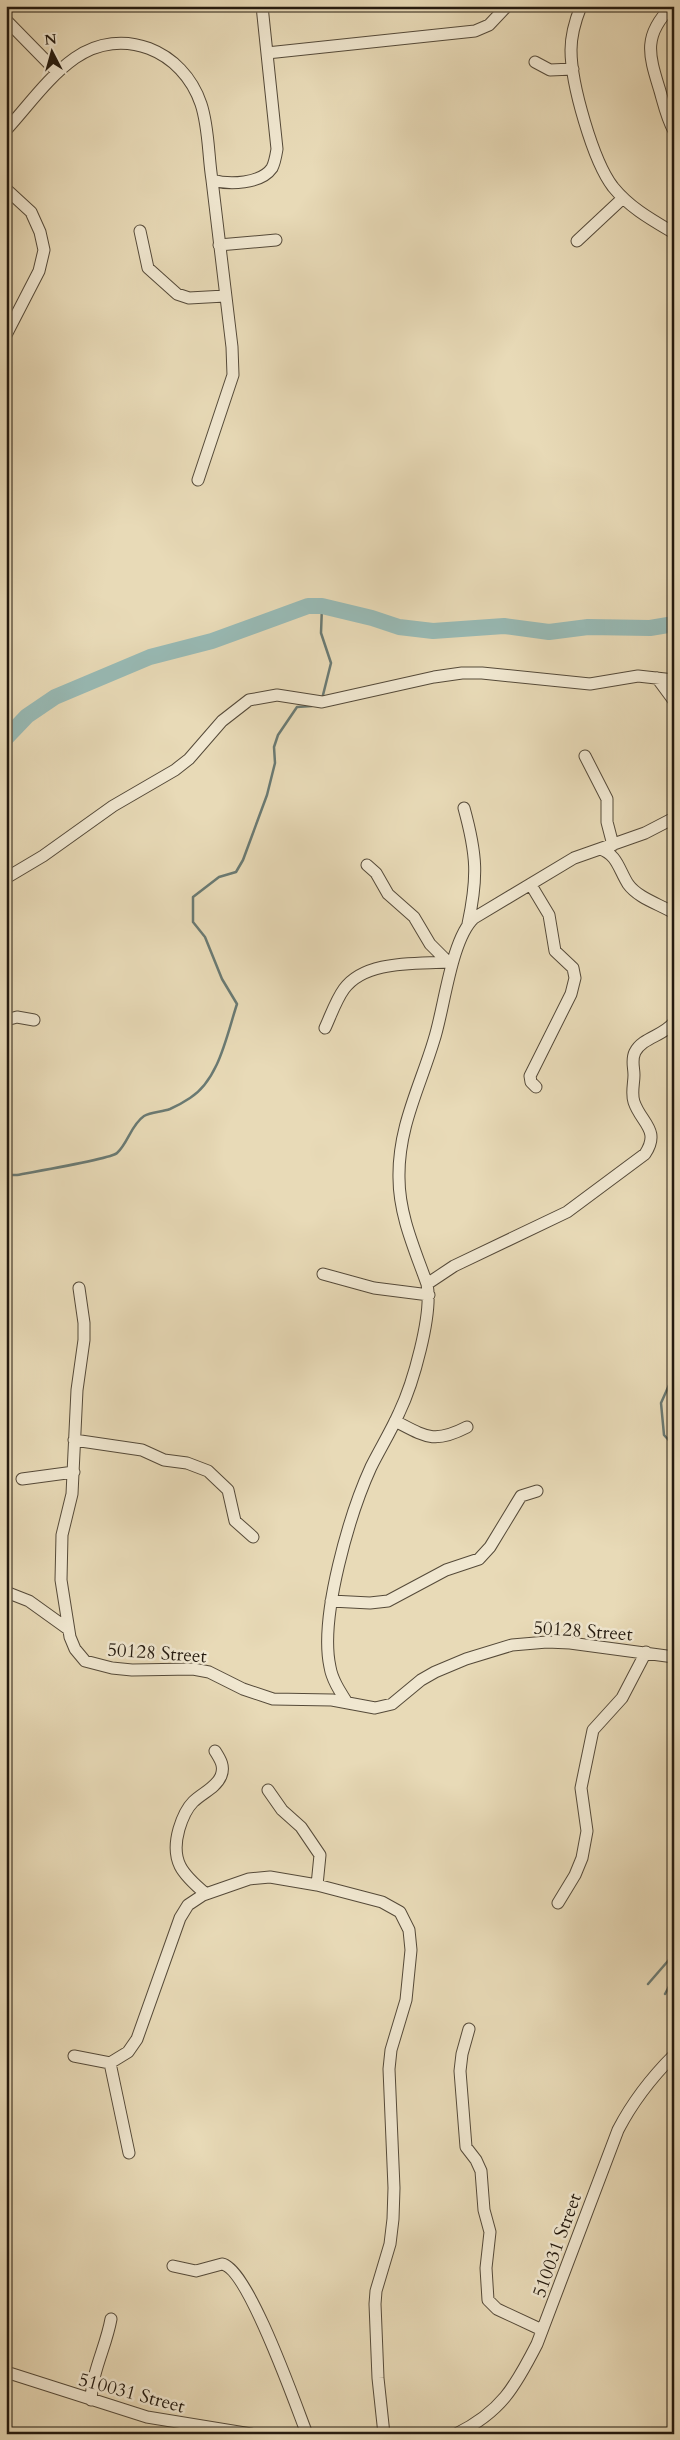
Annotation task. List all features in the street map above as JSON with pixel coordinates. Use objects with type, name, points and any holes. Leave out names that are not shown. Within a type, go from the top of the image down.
[{"type":"street","points":[[212,180],[229,182],[259,177],[268,172],[275,162],[277,140],[262,6]]},
{"type":"street","points":[[267,53],[475,31],[489,25],[507,6]]},
{"type":"street","points":[[581,6],[572,33],[572,69],[600,166],[607,179],[623,198],[642,214],[674,233]]},
{"type":"street","points":[[672,6],[657,24],[649,47],[652,64],[674,132]]},
{"type":"street","points":[[6,20],[57,72]]},
{"type":"street","points":[[6,130],[57,72],[83,53],[110,43],[134,43],[161,53],[184,73],[196,92],[204,118],[233,375],[198,480]]},
{"type":"street","points":[[536,62],[550,70],[572,69]]},
{"type":"street","points":[[6,189],[31,212],[40,232],[44,250],[39,271],[6,335]]},
{"type":"street","points":[[577,241],[623,198]]},
{"type":"street","points":[[140,231],[148,268],[177,294],[189,298],[225,296]]},
{"type":"street","points":[[219,245],[276,240]]},
{"type":"street","points":[[6,878],[43,856],[113,806],[175,770],[189,759],[222,721],[237,707],[249,700],[277,695],[322,702],[434,677],[482,672],[590,684],[638,676],[674,680]]},
{"type":"street","points":[[657,678],[674,701]]},
{"type":"street","points":[[585,756],[607,799],[608,828],[613,845]]},
{"type":"street","points":[[346,1701],[334,1680],[329,1664],[331,1601],[354,1513],[370,1469],[404,1400],[427,1317],[428,1290],[401,1204],[399,1164],[408,1109],[435,1038],[450,964],[468,924],[476,886],[473,838],[464,808]]},
{"type":"street","points":[[468,924],[574,858],[646,832],[674,818]]},
{"type":"street","points":[[600,849],[607,851],[614,858],[632,888],[674,913]]},
{"type":"street","points":[[367,865],[376,873],[388,894],[414,917],[430,944],[450,964]]},
{"type":"street","points":[[530,886],[549,915],[555,951],[573,968],[575,978],[571,994],[530,1076],[531,1082],[536,1087]]},
{"type":"street","points":[[325,1028],[344,988],[362,973],[390,966],[450,964]]},
{"type":"street","points":[[6,1020],[17,1017],[34,1020]]},
{"type":"street","points":[[323,1274],[374,1288],[428,1290],[454,1266],[567,1212],[645,1154],[651,1142],[652,1134],[633,1099],[633,1058],[636,1049],[644,1042],[661,1034],[674,1022]]},
{"type":"street","name":"50128 Street","points":[[79,1288],[84,1323],[84,1340],[77,1390],[74,1472],[61,1552],[61,1580],[68,1629],[80,1657],[94,1664],[132,1670],[193,1669],[209,1672],[243,1689],[273,1699],[346,1701],[365,1708],[385,1707],[392,1704],[421,1680],[435,1672],[473,1657],[512,1645],[547,1642],[570,1643],[646,1652],[674,1658]]},
{"type":"street","points":[[395,1421],[426,1436],[436,1438],[454,1434],[467,1427]]},
{"type":"street","points":[[74,1440],[142,1450],[164,1460],[187,1463],[208,1471],[228,1490],[235,1521],[253,1537]]},
{"type":"street","points":[[22,1479],[74,1472]]},
{"type":"street","points":[[331,1601],[370,1603],[388,1601],[446,1570],[479,1558],[490,1547],[521,1496],[537,1491]]},
{"type":"street","points":[[6,1592],[30,1601],[68,1629]]},
{"type":"street","points":[[558,1903],[575,1875],[582,1858],[587,1832],[581,1788],[593,1730],[622,1698],[646,1652]]},
{"type":"street","points":[[206,1894],[196,1886],[180,1867],[174,1849],[180,1826],[189,1807],[215,1785],[221,1775],[222,1764],[214,1751]]},
{"type":"street","points":[[268,1790],[282,1810],[301,1827],[320,1854],[317,1885]]},
{"type":"street","points":[[74,2056],[110,2063],[128,2052],[137,2038],[184,1910],[194,1900],[206,1894],[261,1877],[282,1878],[317,1885],[391,1905],[400,1912],[409,1930],[411,1950],[408,1988],[391,2050],[389,2069],[394,2188],[393,2220],[388,2252],[376,2291],[375,2304],[378,2378],[384,2434]]},
{"type":"street","points":[[469,2029],[462,2054],[460,2071],[466,2147],[476,2160],[480,2171],[484,2210],[490,2232],[486,2268],[488,2300],[497,2309],[542,2330]]},
{"type":"street","name":"510031 Street","points":[[456,2434],[479,2422],[505,2399],[522,2375],[542,2330],[618,2130],[630,2106],[648,2082],[674,2054]]},
{"type":"street","points":[[110,2063],[129,2153]]},
{"type":"street","points":[[173,2266],[196,2271],[222,2264],[233,2270],[263,2322],[307,2434]]},
{"type":"street","points":[[90,2400],[97,2364],[107,2341],[111,2319]]},
{"type":"street","name":"510031 Street","points":[[6,2372],[148,2417],[251,2434]]},
{"type":"waterway","points":[[6,738],[27,716],[55,697],[150,657],[212,641],[308,606],[322,606],[372,618],[399,627],[433,631],[504,626],[549,632],[588,627],[650,628],[674,624]]},
{"type":"waterway","points":[[322,606],[321,633],[331,663],[322,699]]},
{"type":"waterway","points":[[6,1175],[17,1175],[112,1156],[121,1149],[136,1124],[144,1116],[170,1109],[180,1104],[200,1090],[208,1080],[221,1056],[237,1004],[222,979],[205,937],[193,922],[193,897],[219,877],[236,872],[243,860],[267,795],[275,763],[274,747],[278,735],[297,707],[312,706]]},
{"type":"waterway","points":[[6,1259],[9,1292],[6,1295]]},
{"type":"waterway","points":[[674,1374],[661,1403],[664,1435],[674,1446]]},
{"type":"waterway","points":[[648,1984],[674,1954]]},
{"type":"waterway","points":[[665,1994],[674,1977]]}]
